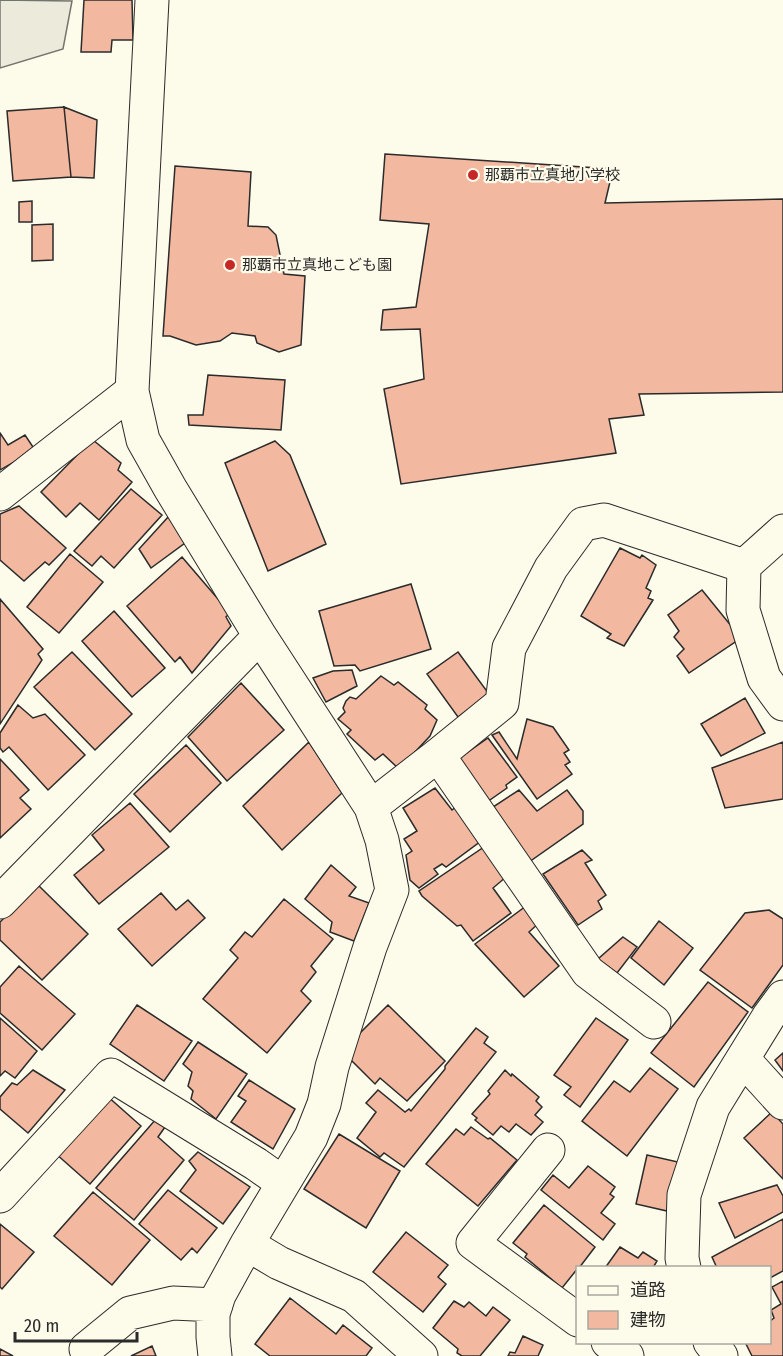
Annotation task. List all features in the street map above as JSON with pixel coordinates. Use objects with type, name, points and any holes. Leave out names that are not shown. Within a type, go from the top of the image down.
[{"type":"street","points":[[152,0],[132,390],[143,440],[260,636],[370,807],[382,840],[392,890],[370,947],[316,1126],[219,1294],[213,1314],[215,1356]]},
{"type":"street","points":[[0,494],[132,390]]},
{"type":"street","points":[[370,807],[502,703],[509,648],[551,568],[584,524],[604,520],[744,566]]},
{"type":"street","points":[[783,531],[744,566],[743,609],[764,678],[783,704]]},
{"type":"street","points":[[0,902],[260,636]]},
{"type":"street","points":[[438,755],[588,972],[654,1022]]},
{"type":"street","points":[[684,1266],[684,1195],[713,1107],[783,997]]},
{"type":"street","points":[[742,1059],[783,1102]]},
{"type":"street","points":[[0,1196],[111,1075],[283,1183]]},
{"type":"street","points":[[548,1150],[473,1243],[576,1319]]},
{"type":"street","points":[[248,1244],[279,1263],[354,1296],[421,1356]]},
{"type":"street","points":[[86,1350],[130,1313],[173,1303],[216,1305]]},
{"type":"street","points":[[611,1344],[627,1356]]},
{"type":"street","points":[[712,1344],[721,1356]]},
{"type":"shaded area","points":[[0,0],[72,1],[63,49],[0,68]]},
{"type":"building","points":[[84,0],[132,0],[133,40],[112,40],[111,52],[81,52]]},
{"type":"building","points":[[64,107],[71,177],[13,181],[7,111]]},
{"type":"building","points":[[64,107],[97,120],[94,178],[71,177]]},
{"type":"building","points":[[385,154],[613,169],[605,203],[783,199],[783,392],[639,394],[644,415],[609,419],[616,453],[401,484],[384,389],[424,379],[420,329],[381,330],[383,310],[416,307],[429,224],[380,220]]},
{"type":"building","points":[[175,166],[251,172],[248,226],[268,227],[276,235],[284,274],[305,276],[301,345],[279,352],[257,343],[255,336],[232,333],[220,341],[196,345],[170,336],[163,336]]},
{"type":"building","points":[[32,201],[32,222],[19,222],[19,202]]},
{"type":"building","points":[[53,224],[53,260],[32,261],[32,225]]},
{"type":"building","points":[[208,375],[285,380],[281,430],[189,425],[188,415],[203,415]]},
{"type":"building","points":[[0,433],[8,445],[25,435],[35,450],[0,470]]},
{"type":"building","points":[[93,440],[121,463],[118,470],[132,482],[99,520],[80,503],[66,517],[41,492]]},
{"type":"building","points":[[275,441],[290,455],[326,544],[268,571],[225,463]]},
{"type":"building","points":[[131,489],[162,515],[114,568],[101,556],[92,566],[74,551]]},
{"type":"building","points":[[19,506],[66,548],[49,565],[45,562],[24,581],[0,560],[0,514]]},
{"type":"building","points":[[169,516],[185,543],[151,568],[139,549]]},
{"type":"building","points":[[620,548],[640,558],[642,555],[656,565],[646,588],[651,591],[648,598],[653,600],[624,646],[607,638],[611,634],[581,616]]},
{"type":"building","points":[[70,554],[103,582],[59,633],[27,607]]},
{"type":"building","points":[[182,557],[230,613],[226,617],[231,626],[192,673],[180,657],[175,662],[127,606]]},
{"type":"building","points":[[411,584],[431,649],[360,671],[355,665],[334,666],[319,611]]},
{"type":"building","points":[[702,590],[741,638],[689,673],[677,656],[684,649],[674,637],[679,631],[668,615]]},
{"type":"building","points":[[0,599],[43,649],[38,654],[42,660],[0,724]]},
{"type":"building","points":[[114,611],[165,668],[132,697],[82,641]]},
{"type":"building","points":[[72,652],[132,714],[95,750],[34,687]]},
{"type":"building","points":[[458,652],[489,694],[458,717],[427,674]]},
{"type":"building","points":[[352,670],[357,686],[326,702],[313,678],[333,671]]},
{"type":"building","points":[[381,676],[394,685],[398,682],[427,705],[425,709],[437,720],[430,736],[399,769],[383,754],[375,760],[347,734],[351,730],[338,719],[345,712],[343,708],[350,697],[356,699]]},
{"type":"building","points":[[241,683],[284,730],[227,781],[188,737]]},
{"type":"building","points":[[745,698],[765,733],[721,756],[701,724]]},
{"type":"building","points":[[18,705],[33,718],[45,714],[85,755],[48,790],[9,747],[3,752],[0,748],[0,733]]},
{"type":"building","points":[[527,719],[553,727],[569,750],[564,753],[570,762],[565,765],[572,774],[537,799],[492,735],[499,732],[517,759]]},
{"type":"building","points":[[488,738],[517,777],[506,785],[507,788],[487,802],[458,759]]},
{"type":"building","points":[[309,742],[342,793],[282,850],[243,806]]},
{"type":"building","points":[[783,742],[783,799],[725,808],[712,768]]},
{"type":"building","points":[[186,745],[221,783],[170,832],[134,794]]},
{"type":"building","points":[[0,759],[29,790],[20,798],[31,809],[0,838]]},
{"type":"building","points":[[435,788],[452,810],[457,806],[481,841],[446,867],[442,864],[434,869],[438,874],[419,888],[410,880],[406,855],[412,851],[404,839],[417,831],[403,808]]},
{"type":"building","points":[[519,790],[537,811],[567,790],[583,811],[583,824],[529,862],[490,809]]},
{"type":"building","points":[[130,803],[169,847],[99,904],[74,875],[104,850],[92,835]]},
{"type":"building","points":[[484,847],[506,877],[493,888],[511,913],[473,941],[461,925],[457,926],[419,891]]},
{"type":"building","points":[[582,850],[592,860],[585,863],[606,895],[598,901],[602,909],[578,925],[543,874]]},
{"type":"building","points":[[331,865],[356,887],[349,896],[369,903],[354,941],[330,932],[332,922],[305,899]]},
{"type":"building","points":[[38,885],[88,934],[42,980],[0,940],[0,922]]},
{"type":"building","points":[[161,893],[176,910],[188,900],[205,918],[152,966],[118,929]]},
{"type":"building","points":[[284,899],[333,939],[311,966],[316,972],[301,991],[311,1001],[267,1053],[203,999],[238,958],[230,950],[245,932],[252,937]]},
{"type":"building","points":[[526,906],[539,923],[529,932],[559,966],[524,997],[475,944]]},
{"type":"building","points":[[769,910],[783,919],[783,965],[752,1008],[700,970],[745,913]]},
{"type":"building","points":[[659,921],[693,948],[664,985],[631,958]]},
{"type":"building","points":[[623,937],[637,947],[617,973],[598,959]]},
{"type":"building","points":[[19,966],[75,1014],[42,1050],[0,1013],[0,987]]},
{"type":"building","points":[[708,982],[748,1012],[694,1087],[651,1053]]},
{"type":"building","points":[[137,1005],[192,1041],[164,1081],[110,1044]]},
{"type":"building","points":[[388,1005],[445,1061],[407,1101],[380,1078],[375,1084],[346,1055],[350,1043]]},
{"type":"building","points":[[0,1018],[37,1051],[15,1078],[5,1071],[0,1076]]},
{"type":"building","points":[[596,1018],[628,1040],[580,1107],[564,1095],[571,1087],[554,1075]]},
{"type":"building","points":[[476,1028],[488,1037],[484,1043],[496,1052],[404,1167],[384,1153],[380,1157],[357,1138],[376,1112],[366,1103],[378,1090],[405,1112],[409,1109],[411,1111]]},
{"type":"building","points":[[198,1042],[247,1074],[216,1119],[191,1099],[193,1091],[188,1086],[192,1072],[183,1064]]},
{"type":"building","points":[[783,1053],[783,1071],[775,1060]]},
{"type":"building","points":[[650,1068],[678,1089],[627,1156],[582,1121],[614,1081],[630,1092]]},
{"type":"building","points":[[33,1070],[65,1090],[28,1133],[0,1109],[0,1097],[12,1083],[17,1085]]},
{"type":"building","points":[[505,1070],[539,1097],[536,1101],[542,1107],[535,1115],[543,1122],[531,1135],[516,1124],[509,1132],[501,1126],[493,1135],[475,1120],[477,1118],[472,1114],[490,1094],[488,1091]]},
{"type":"building","points":[[249,1080],[295,1109],[273,1149],[231,1122],[246,1101],[238,1096]]},
{"type":"building","points":[[106,1095],[141,1126],[90,1184],[55,1153]]},
{"type":"building","points":[[772,1112],[783,1124],[783,1179],[744,1138]]},
{"type":"building","points":[[156,1119],[165,1127],[158,1137],[184,1160],[134,1220],[96,1188]]},
{"type":"building","points":[[471,1127],[488,1139],[490,1138],[517,1160],[478,1206],[426,1164],[456,1129],[464,1135]]},
{"type":"building","points":[[339,1134],[400,1171],[366,1228],[304,1189]]},
{"type":"building","points":[[198,1152],[250,1187],[223,1224],[180,1191],[196,1170],[189,1161]]},
{"type":"building","points":[[647,1155],[678,1162],[667,1211],[636,1204]]},
{"type":"building","points":[[588,1166],[615,1187],[610,1194],[614,1197],[601,1213],[615,1224],[603,1240],[541,1190],[553,1175],[569,1188]]},
{"type":"building","points":[[777,1185],[783,1196],[783,1212],[735,1238],[719,1203]]},
{"type":"building","points":[[168,1190],[217,1228],[197,1253],[192,1248],[181,1260],[139,1224]]},
{"type":"building","points":[[93,1192],[150,1240],[112,1285],[54,1236]]},
{"type":"building","points":[[544,1205],[595,1247],[581,1266],[576,1266],[576,1270],[562,1288],[525,1257],[527,1254],[513,1243]]},
{"type":"building","points":[[783,1219],[783,1271],[771,1277],[771,1266],[716,1266],[712,1257]]},
{"type":"building","points":[[0,1224],[34,1252],[2,1289],[0,1287]]},
{"type":"building","points":[[406,1232],[448,1265],[438,1277],[446,1284],[423,1312],[373,1272]]},
{"type":"building","points":[[620,1247],[638,1258],[643,1252],[657,1261],[654,1266],[606,1266]]},
{"type":"building","points":[[783,1281],[783,1356],[752,1356],[746,1344],[771,1344],[771,1320],[774,1318],[771,1310],[781,1304],[772,1287]]},
{"type":"building","points":[[290,1298],[336,1334],[343,1325],[372,1348],[366,1356],[270,1356],[255,1344]]},
{"type":"building","points":[[454,1301],[464,1307],[469,1302],[486,1316],[493,1307],[510,1320],[480,1356],[462,1356],[457,1353],[458,1349],[433,1328]]},
{"type":"building","points":[[523,1336],[543,1345],[538,1356],[508,1356],[510,1352],[515,1353]]},
{"type":"building","points":[[152,1346],[156,1356],[131,1356]]},
{"type":"building","points":[[0,1349],[13,1356],[0,1356]]},
{"type":"place","name":"那覇市立真地小学校","points":[[473,175]]},
{"type":"place","name":"那覇市立真地こども園","points":[[230,265]]}]
